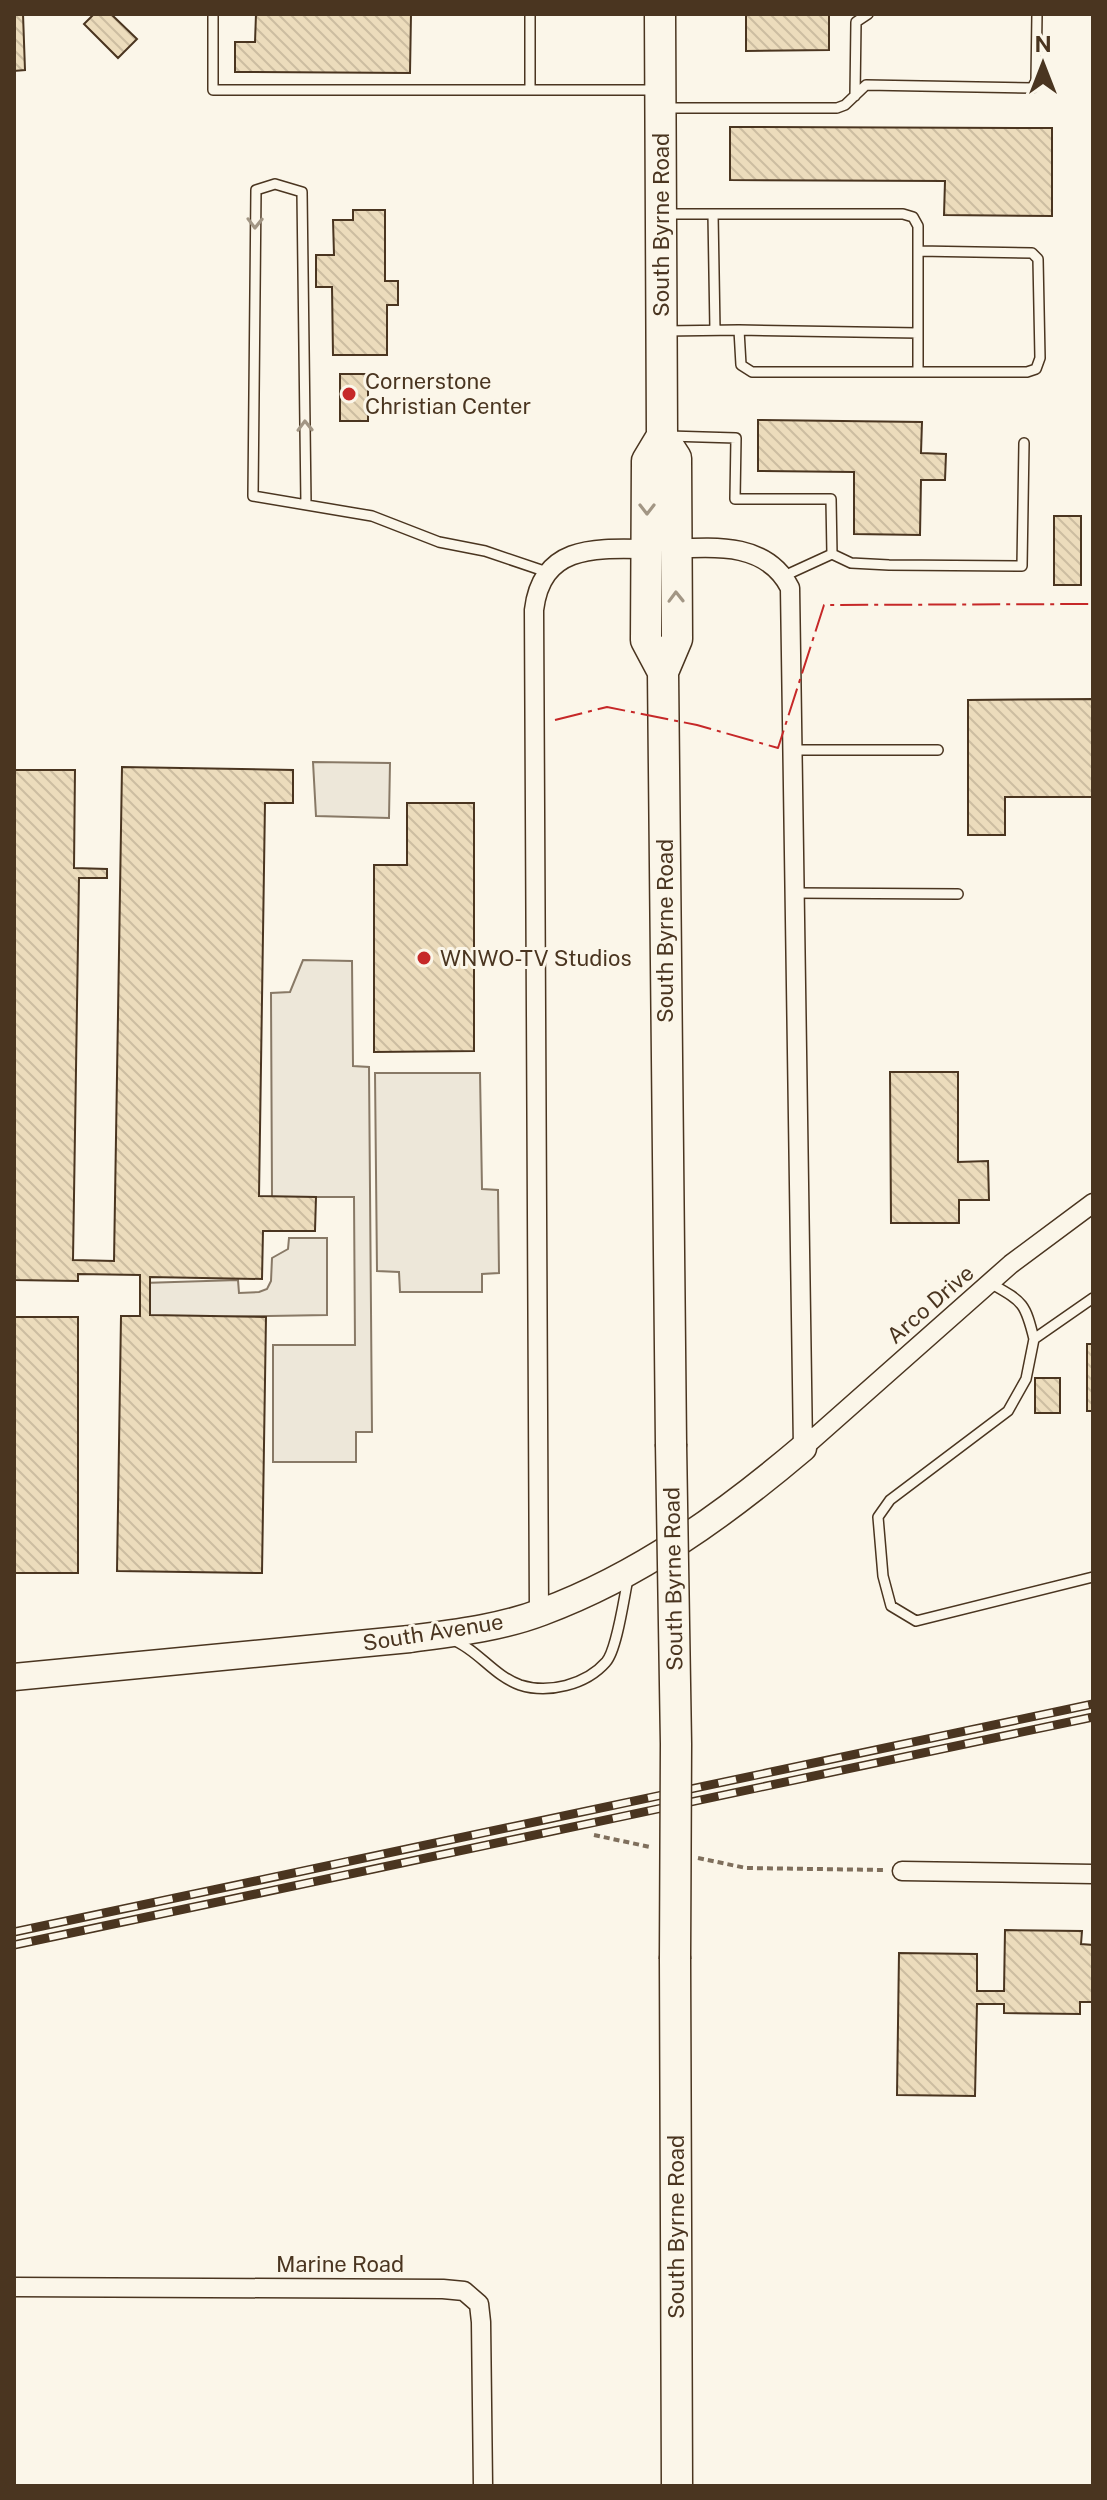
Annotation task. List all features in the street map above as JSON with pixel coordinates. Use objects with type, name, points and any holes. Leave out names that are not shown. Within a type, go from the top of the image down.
[{"type":"main road","name":"South Byrne Road","points":[[660,14],[662,436],[647,461],[661,549],[646,640],[663,672],[676,1744],[677,2486]]},
{"type":"street","points":[[539,1613],[534,610],[540,582],[547,572],[562,559],[580,553],[715,547],[746,552],[769,562],[784,576],[790,588],[803,1448]]},
{"type":"street","name":"Arco Drive","points":[[803,1448],[1045,1236],[1093,1203]]},
{"type":"street","name":"South Avenue","points":[[14,1677],[441,1635],[539,1613],[602,1586],[709,1522],[803,1448]]},
{"type":"street","points":[[902,1871],[1093,1874]]},
{"type":"street","name":"Marine Road","points":[[14,2287],[464,2291],[479,2304],[481,2322],[483,2486]]},
{"type":"lane","points":[[213,14],[213,90],[530,90],[837,108],[845,105],[866,85],[1032,88],[1036,81],[1037,14]]},
{"type":"lane","points":[[530,14],[530,90]]},
{"type":"lane","points":[[855,96],[856,22],[868,14]]},
{"type":"lane","points":[[306,504],[302,192],[275,184],[256,190],[253,496],[372,516],[439,542],[485,551],[547,572]]},
{"type":"lane","points":[[661,214],[903,214],[913,217],[918,226],[918,372]]},
{"type":"lane","points":[[713,214],[715,330]]},
{"type":"lane","points":[[739,330],[741,365],[752,372],[1027,372],[1036,369],[1040,358],[1038,259],[1032,253],[918,251]]},
{"type":"lane","points":[[661,331],[918,333]]},
{"type":"lane","points":[[662,436],[736,438],[735,499],[831,499],[832,554]]},
{"type":"lane","points":[[784,576],[832,554],[851,563],[1022,566],[1024,443]]},
{"type":"lane","points":[[793,750],[938,750]]},
{"type":"lane","points":[[795,893],[958,894]]},
{"type":"lane","points":[[990,1283],[1019,1300],[1027,1312],[1034,1339],[1026,1379],[1008,1411],[890,1500],[878,1517],[883,1576],[891,1606],[916,1621],[1093,1577]]},
{"type":"lane","points":[[1034,1339],[1093,1298]]},
{"type":"lane","points":[[441,1635],[462,1644],[519,1685],[546,1689],[566,1687],[607,1662],[630,1571]]},
{"type":"path","points":[[594,1835],[655,1848]]},
{"type":"path","points":[[685,1855],[746,1868],[902,1871]]},
{"type":"shaded area","points":[[313,762],[390,763],[389,818],[316,816]]},
{"type":"shaded area","points":[[303,960],[352,961],[353,1066],[369,1067],[372,1432],[356,1432],[356,1462],[273,1462],[273,1345],[355,1345],[354,1197],[272,1197],[271,993],[290,992]]},
{"type":"shaded area","points":[[375,1073],[480,1073],[482,1189],[498,1190],[499,1273],[482,1274],[482,1292],[400,1292],[399,1272],[377,1271]]},
{"type":"shaded area","points":[[289,1238],[327,1238],[327,1315],[142,1318],[143,1283],[238,1280],[239,1293],[267,1289],[271,1281],[272,1258],[288,1249]]},
{"type":"building","points":[[14,14],[23,14],[25,70],[14,71]]},
{"type":"building","points":[[94,14],[111,14],[137,39],[118,58],[84,24]]},
{"type":"building","points":[[256,14],[411,14],[410,73],[235,72],[235,42],[255,42]]},
{"type":"building","points":[[746,14],[829,14],[829,50],[746,51]]},
{"type":"building","points":[[730,127],[1052,128],[1052,216],[944,215],[945,181],[730,180]]},
{"type":"building","points":[[353,210],[385,210],[385,281],[398,281],[398,305],[387,305],[387,355],[333,355],[332,287],[316,287],[316,255],[334,255],[333,220],[353,220]]},
{"type":"building","points":[[340,374],[368,374],[368,421],[340,421]]},
{"type":"building","points":[[758,420],[922,422],[921,453],[946,454],[945,480],[921,480],[920,535],[854,534],[854,472],[758,471]]},
{"type":"building","points":[[1054,516],[1081,516],[1081,585],[1054,585]]},
{"type":"building","points":[[1093,699],[1093,797],[1005,797],[1005,835],[968,835],[968,700]]},
{"type":"building","points":[[122,767],[293,770],[293,803],[265,803],[259,1196],[316,1197],[315,1231],[263,1231],[262,1279],[150,1277],[150,1315],[266,1317],[262,1573],[117,1571],[121,1316],[140,1316],[140,1275],[78,1274],[78,1281],[14,1280],[14,770],[75,770],[74,868],[107,869],[107,878],[79,878],[73,1260],[114,1261]]},
{"type":"building","name":"WNWO-TV Studios","points":[[407,803],[474,803],[474,1051],[374,1052],[374,865],[407,865]]},
{"type":"building","points":[[890,1072],[958,1072],[958,1162],[988,1161],[989,1200],[959,1200],[959,1223],[891,1223]]},
{"type":"building","points":[[14,1317],[78,1317],[78,1573],[14,1573]]},
{"type":"building","points":[[1087,1344],[1093,1344],[1093,1411],[1087,1411]]},
{"type":"building","points":[[1035,1378],[1060,1378],[1060,1413],[1035,1413]]},
{"type":"building","points":[[1005,1930],[1082,1931],[1081,1944],[1093,1945],[1093,2002],[1080,2002],[1080,2014],[1004,2013],[1004,2004],[977,2004],[975,2096],[897,2095],[899,1953],[977,1954],[977,1991],[1004,1991]]},
{"type":"railway","points":[[14,1932],[1093,1704]]},
{"type":"railway","points":[[14,1945],[1093,1717]]},
{"type":"power","points":[[555,720],[607,707],[697,725],[778,748],[824,605],[1093,604]]},
{"type":"place","name":"Cornerstone Christian Center","points":[[349,394]]},
{"type":"place","name":"WNWO-TV Studios","points":[[424,958]]}]
